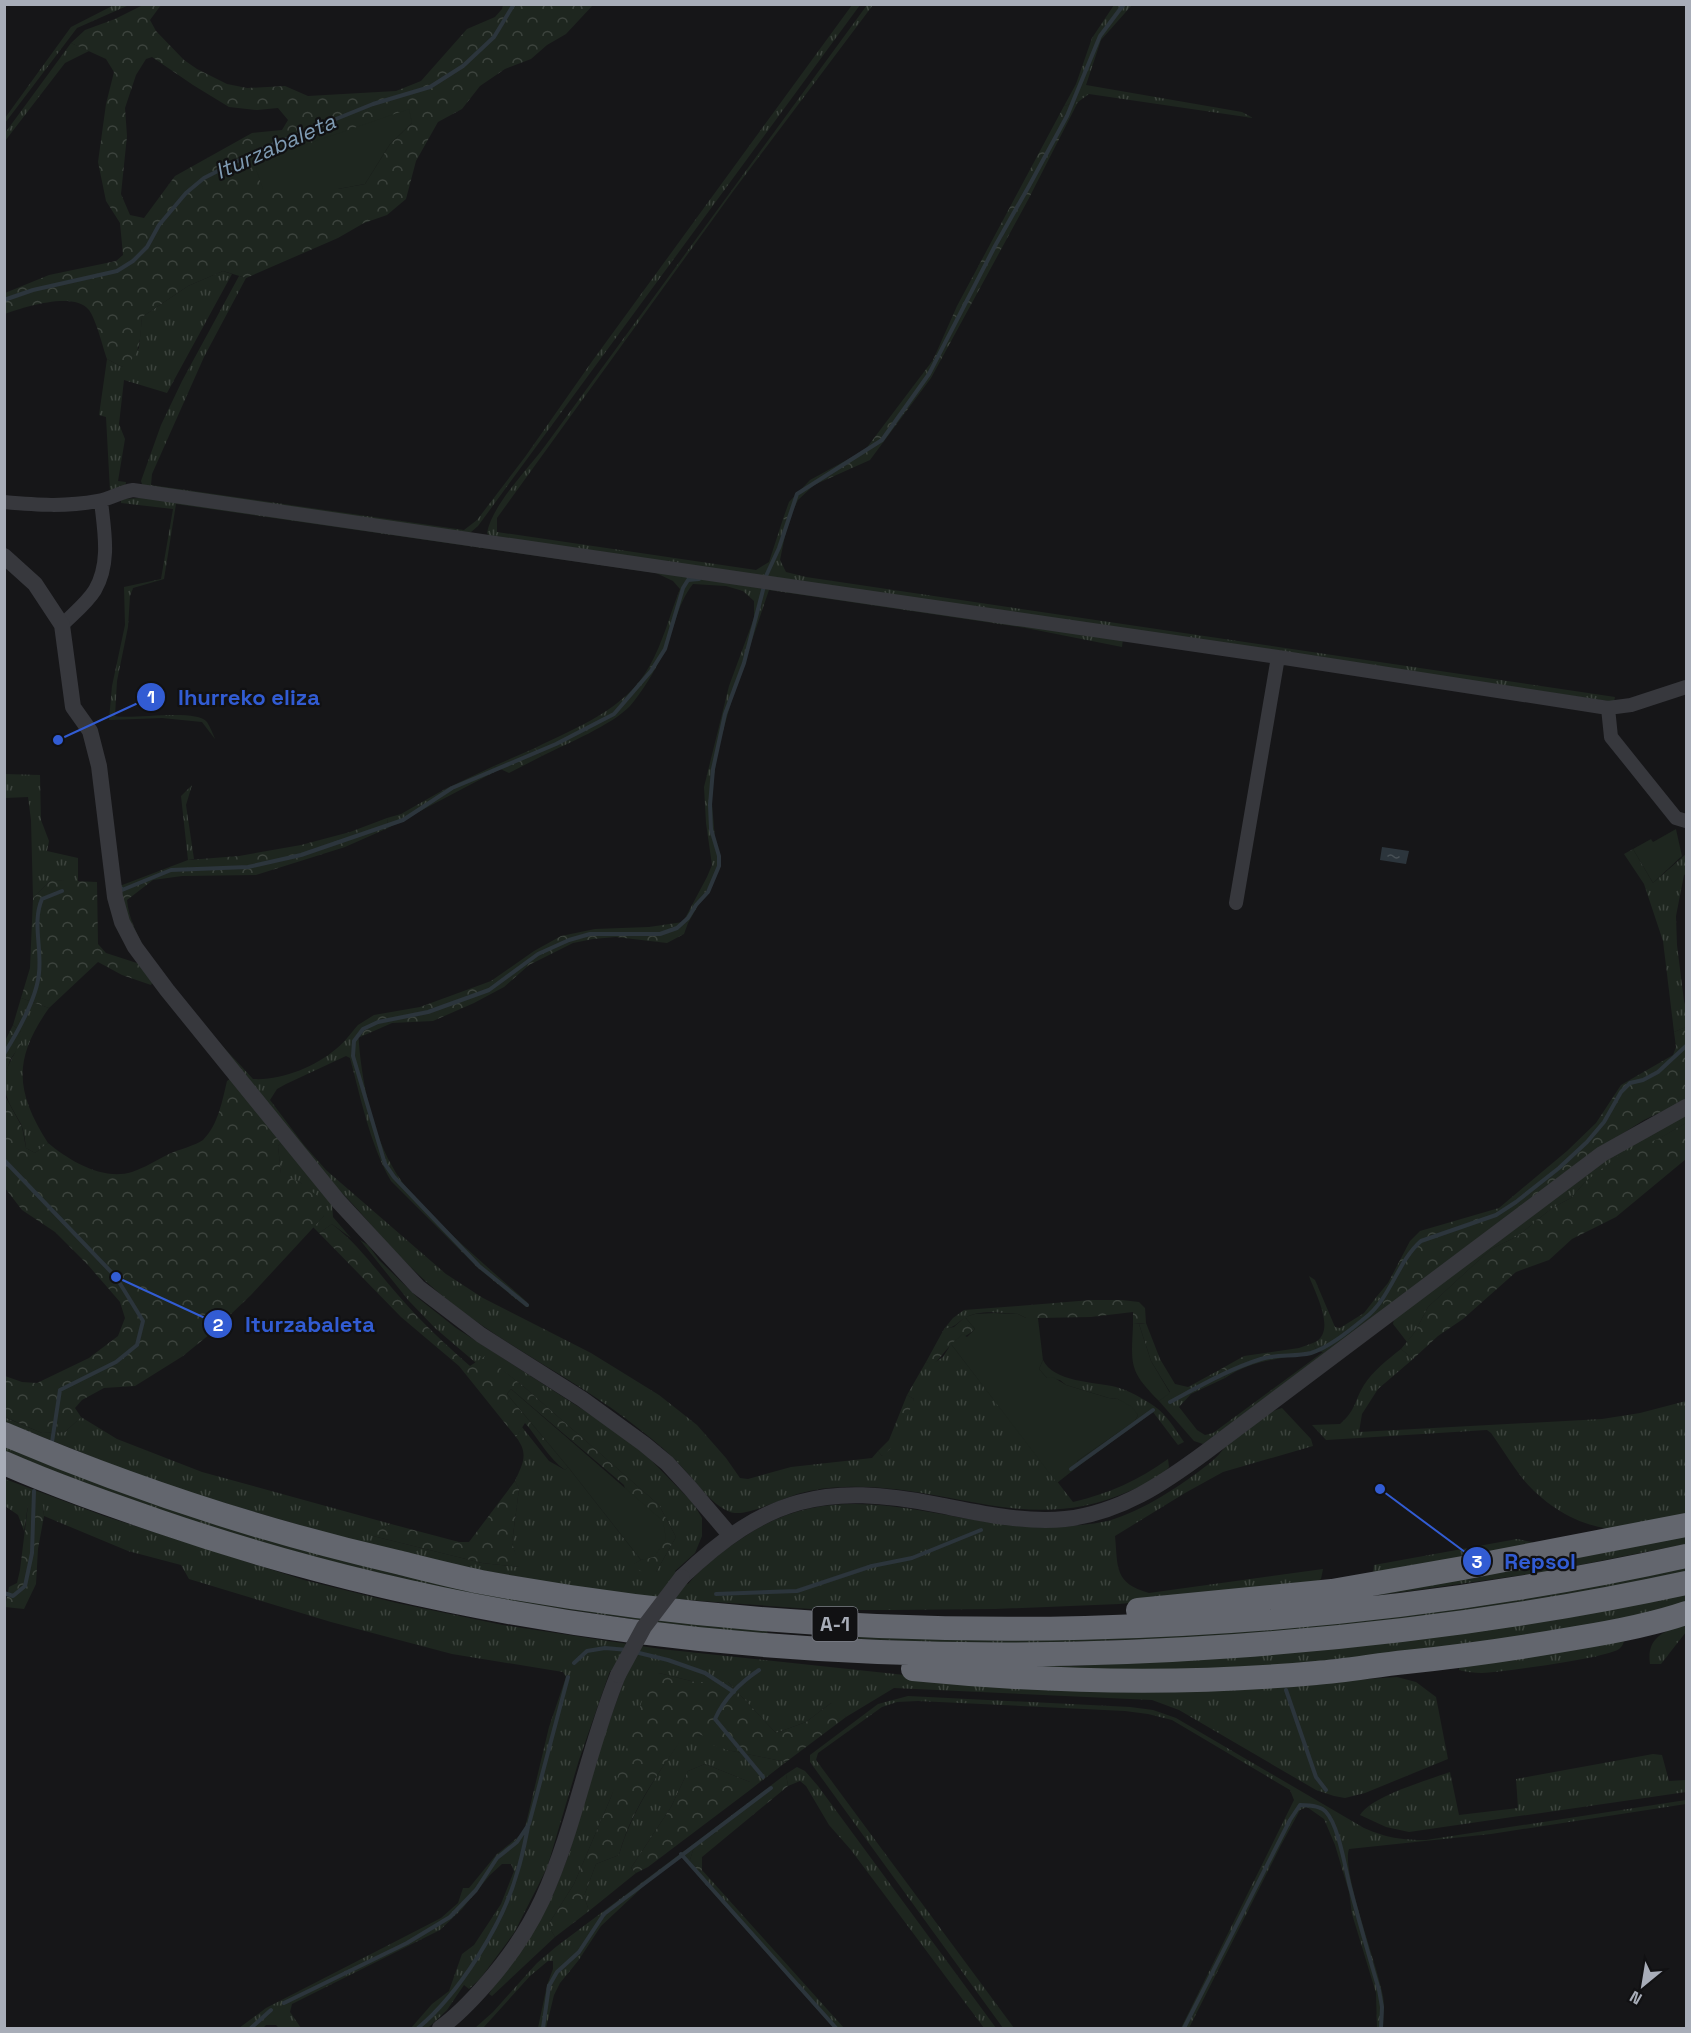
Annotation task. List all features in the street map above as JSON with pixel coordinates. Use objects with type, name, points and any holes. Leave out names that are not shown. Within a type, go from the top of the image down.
[{"type":"highway","name":"A-1","points":[[4,1434],[117,1479],[237,1520],[357,1553],[478,1581],[602,1601],[837,1624],[1055,1628],[1292,1616],[1533,1586],[1686,1556]]},
{"type":"highway","name":"A-1","points":[[4,1463],[100,1501],[225,1544],[355,1579],[479,1608],[594,1627],[766,1647],[952,1655],[1048,1655],[1176,1650],[1301,1641],[1436,1627],[1686,1583]]},
{"type":"highway","points":[[962,1628],[1332,1591],[1686,1524]]},
{"type":"highway","points":[[766,1647],[830,1660],[1003,1676],[1145,1680],[1229,1678],[1317,1673],[1490,1653],[1596,1635],[1665,1620],[1686,1613]]},
{"type":"street","points":[[4,502],[56,507],[100,501],[133,490],[1278,657],[1608,708],[1631,705],[1686,687]]},
{"type":"street","points":[[62,625],[94,590],[101,574],[106,549],[100,501]]},
{"type":"street","points":[[4,556],[35,584],[62,625],[73,707],[90,731],[99,766],[115,897],[122,922],[135,947],[339,1202],[418,1287],[481,1335],[582,1399],[644,1444],[667,1463],[730,1535]]},
{"type":"street","points":[[1236,903],[1278,657]]},
{"type":"street","points":[[1608,708],[1611,737],[1676,818],[1686,821]]},
{"type":"street","points":[[440,2028],[474,1998],[498,1969],[527,1929],[541,1902],[567,1837],[592,1746],[618,1675],[644,1627],[682,1577],[730,1535],[762,1516],[791,1504],[826,1496],[858,1494],[894,1497],[987,1515],[1030,1520],[1065,1519],[1101,1512],[1140,1496],[1169,1480],[1602,1154],[1686,1107]]},
{"type":"green space","points":[[116,4],[129,5],[77,28],[5,123],[5,118],[71,27]]},
{"type":"green space","points":[[143,5],[161,5],[150,20],[156,31],[184,60],[197,69],[227,84],[247,88],[285,86],[308,96],[396,91],[421,81],[467,29],[495,17],[503,5],[593,5],[566,34],[547,45],[531,59],[505,69],[480,86],[462,109],[438,122],[416,161],[406,199],[387,215],[364,223],[338,238],[246,278],[223,271],[188,286],[142,317],[137,352],[129,363],[122,367],[107,359],[92,314],[82,304],[48,302],[5,314],[5,293],[49,275],[116,261],[123,255],[120,223],[106,201],[98,162],[106,104],[114,72],[106,59],[71,43],[85,30]],"holes":[[[152,57],[229,107],[257,110],[278,108],[288,120],[282,130],[252,133],[175,176],[144,218],[130,215],[121,194],[127,136],[125,108],[136,75],[146,59]],[[412,123],[390,144],[365,184],[338,189],[263,189]]]},
{"type":"green space","points":[[852,5],[860,5],[478,526],[471,532],[463,534],[143,487],[141,481],[161,425],[182,381],[239,276],[246,278],[204,357],[152,474],[151,485],[464,530],[477,520],[525,457]]},
{"type":"green space","points":[[867,5],[873,5],[734,190],[497,518],[497,532],[756,570],[769,562],[783,519],[788,521],[780,560],[786,572],[806,577],[1615,697],[1614,702],[491,538],[487,533],[490,522],[503,499],[545,446]]},
{"type":"green space","points":[[1114,5],[1132,5],[1101,40],[1086,85],[1242,112],[1253,118],[1089,94],[1078,102],[1064,106],[1076,84],[1092,38]]},
{"type":"green space","points":[[71,43],[89,51],[65,63],[5,141],[5,133]]},
{"type":"green space","points":[[1078,102],[1028,200],[931,378],[870,460],[814,485],[798,500],[788,521],[783,519],[789,502],[810,480],[865,450],[933,360],[957,306],[1064,106]]},
{"type":"green space","points":[[409,109],[412,123],[390,144],[365,184],[338,189],[263,189],[256,169],[261,160]]},
{"type":"green space","points":[[223,271],[232,274],[167,393],[124,380],[119,424],[125,439],[118,481],[126,482],[125,488],[110,491],[106,417],[99,415],[107,359],[122,367],[139,348],[142,317],[188,286]]},
{"type":"green space","points":[[158,497],[1123,638],[1122,647],[1026,628],[769,590],[719,745],[711,793],[715,838],[720,858],[716,874],[688,923],[683,922],[712,865],[704,787],[729,686],[754,618],[754,601],[743,591],[726,586],[693,584],[679,610],[659,662],[630,706],[601,727],[542,756],[535,748],[599,716],[627,695],[639,682],[658,648],[680,589],[673,581],[656,573],[176,504],[164,579],[133,588],[130,596],[128,627],[117,681],[115,716],[177,715],[200,718],[207,722],[215,739],[202,722],[162,718],[109,720],[112,686],[125,625],[124,587],[161,579],[173,509],[121,503],[121,499]]},
{"type":"green space","points":[[535,748],[542,756],[509,773],[494,766]]},
{"type":"green space","points":[[494,766],[500,769],[388,828],[387,818],[401,814],[445,789]]},
{"type":"green space","points":[[4,774],[40,775],[41,820],[49,841],[47,851],[78,858],[78,882],[51,880],[33,898],[31,820],[28,797],[5,798]]},
{"type":"green space","points":[[192,785],[186,805],[194,859],[188,860],[181,796]]},
{"type":"green space","points":[[387,818],[388,828],[345,847],[256,875],[182,876],[153,880],[127,900],[120,900],[117,887],[188,860],[239,856],[301,845],[350,832]]},
{"type":"green space","points":[[1676,829],[1682,856],[1653,883],[1633,849],[1651,839],[1653,842]]},
{"type":"green space","points":[[1633,849],[1653,883],[1686,854],[1686,874],[1676,916],[1686,1027],[1674,1032],[1663,941],[1644,884],[1624,854]]},
{"type":"green space","points":[[51,880],[97,882],[98,944],[106,953],[143,965],[154,980],[151,985],[122,975],[98,962],[49,1008],[21,998],[30,968],[33,898]]},
{"type":"green space","points":[[120,900],[127,900],[132,922],[159,970],[198,1019],[253,1079],[286,1075],[318,1062],[339,1047],[358,1025],[367,1097],[384,1151],[396,1173],[410,1193],[432,1216],[527,1302],[529,1307],[526,1307],[478,1268],[391,1181],[377,1152],[350,1058],[346,1056],[277,1089],[270,1100],[304,1145],[326,1170],[446,1274],[483,1298],[591,1353],[659,1395],[697,1425],[740,1478],[748,1479],[791,1467],[872,1458],[878,1451],[882,1456],[914,1399],[907,1395],[926,1362],[932,1364],[943,1357],[951,1344],[1073,1502],[1123,1485],[1168,1459],[1169,1467],[1157,1478],[1132,1490],[1094,1503],[1058,1509],[1023,1509],[883,1488],[845,1487],[823,1488],[794,1495],[755,1510],[730,1512],[709,1498],[686,1471],[648,1436],[600,1400],[466,1314],[399,1256],[353,1204],[324,1177],[151,963]]},
{"type":"green space","points":[[688,923],[684,934],[667,943],[616,937],[573,943],[529,965],[504,987],[474,1003],[433,1021],[392,1023],[358,1038],[358,1025],[374,1015],[420,1007],[491,981],[534,951],[561,936],[595,929],[649,927]]},
{"type":"green space","points":[[21,998],[49,1008],[37,1026],[24,1059],[24,1091],[29,1107],[48,1143],[35,1153],[26,1148],[22,1127],[10,1104],[5,1087],[6,1074],[20,1039],[21,1032],[13,1025]]},
{"type":"green space","points":[[13,1025],[21,1032],[21,1044],[10,1060],[5,1077],[5,1041]]},
{"type":"green space","points":[[1686,1027],[1686,1100],[1644,1120],[1587,1156],[1386,1308],[1378,1295],[1388,1283],[1410,1241],[1420,1231],[1499,1208],[1567,1151],[1596,1123],[1621,1085],[1673,1055],[1676,1047],[1674,1032]]},
{"type":"green space","points":[[234,1076],[284,1139],[278,1146],[281,1174],[301,1183],[319,1197],[324,1216],[251,1295],[210,1334],[183,1356],[135,1386],[104,1388],[82,1400],[75,1408],[81,1417],[65,1432],[42,1433],[5,1417],[5,1376],[22,1382],[37,1383],[89,1358],[118,1336],[125,1318],[120,1302],[88,1265],[55,1232],[22,1210],[5,1188],[4,1094],[22,1127],[26,1148],[35,1153],[48,1143],[87,1168],[98,1172],[121,1174],[137,1170],[203,1140],[216,1120],[227,1081]]},
{"type":"green space","points":[[1686,1115],[1686,1123],[1586,1181],[1571,1198],[1552,1208],[1518,1236],[1491,1249],[1428,1307],[1407,1342],[1393,1324],[1394,1318],[1586,1171]]},
{"type":"green space","points":[[1686,1123],[1686,1159],[1616,1217],[1572,1239],[1549,1260],[1516,1272],[1413,1359],[1401,1349],[1415,1332],[1428,1307],[1491,1249],[1518,1236],[1552,1208],[1571,1198],[1586,1181],[1622,1153],[1658,1139]]},
{"type":"green space","points":[[284,1139],[332,1204],[333,1217],[351,1238],[332,1224],[319,1233],[313,1227],[324,1216],[301,1183],[281,1175],[278,1146]]},
{"type":"green space","points":[[332,1224],[359,1249],[406,1305],[470,1366],[485,1356],[523,1386],[659,1505],[676,1537],[656,1572],[640,1571],[633,1564],[643,1559],[624,1485],[511,1389],[507,1394],[568,1467],[565,1470],[554,1460],[525,1423],[516,1437],[459,1366],[401,1317],[319,1233]]},
{"type":"green space","points":[[360,1240],[368,1245],[379,1260],[418,1298],[456,1328],[613,1429],[649,1458],[693,1503],[702,1518],[702,1536],[695,1553],[675,1571],[688,1584],[714,1559],[744,1537],[786,1516],[827,1506],[868,1504],[994,1523],[1037,1527],[1108,1521],[1135,1511],[1174,1489],[1210,1463],[1232,1440],[1252,1424],[1282,1408],[1311,1439],[1313,1446],[1223,1472],[1185,1493],[1115,1536],[1118,1565],[1120,1573],[1129,1584],[1149,1593],[1323,1569],[1321,1579],[1311,1585],[1287,1588],[1119,1604],[995,1609],[825,1610],[660,1598],[569,1586],[464,1567],[357,1542],[160,1484],[5,1422],[4,1417],[42,1433],[65,1432],[81,1417],[117,1439],[202,1472],[391,1524],[373,1536],[482,1563],[519,1567],[512,1543],[519,1489],[515,1481],[524,1454],[516,1437],[522,1427],[549,1461],[565,1470],[568,1467],[641,1560],[634,1564],[656,1572],[676,1537],[659,1505],[523,1386],[485,1357],[476,1363],[435,1328],[409,1301]]},
{"type":"green space","points":[[1309,1276],[1315,1280],[1335,1327],[1340,1328],[1364,1313],[1378,1295],[1386,1308],[1203,1444],[1194,1441],[1159,1401],[1170,1392],[1151,1361],[1139,1324],[1146,1323],[1160,1359],[1175,1384],[1188,1387],[1221,1369],[1225,1378],[1191,1394],[1179,1407],[1197,1430],[1205,1435],[1213,1433],[1323,1352],[1317,1351],[1313,1343],[1324,1331],[1324,1322],[1323,1312]]},
{"type":"green space","points":[[1091,1300],[1139,1302],[1145,1308],[1146,1323],[1133,1324],[1133,1312],[1091,1317],[1038,1318],[1026,1318],[1018,1314],[1018,1306]]},
{"type":"green space","points":[[1018,1306],[1018,1314],[977,1313],[944,1329],[964,1310]]},
{"type":"green space","points":[[994,1313],[1038,1318],[1043,1360],[1039,1369],[1047,1378],[1053,1377],[1066,1385],[1118,1399],[1132,1407],[1138,1415],[1135,1421],[1077,1461],[1080,1465],[1057,1483],[951,1344],[963,1334],[967,1337],[975,1329],[965,1317]]},
{"type":"green space","points":[[965,1317],[975,1329],[952,1344],[932,1365],[926,1362],[944,1329],[954,1327]]},
{"type":"green space","points":[[1133,1324],[1139,1324],[1151,1361],[1170,1393],[1159,1401],[1142,1382],[1134,1367],[1132,1359]]},
{"type":"green space","points":[[1313,1343],[1317,1351],[1258,1363],[1225,1378],[1221,1369],[1244,1356],[1299,1348]]},
{"type":"green space","points":[[1401,1349],[1413,1359],[1378,1389],[1362,1414],[1359,1432],[1602,1419],[1640,1413],[1686,1401],[1686,1519],[1650,1528],[1627,1530],[1597,1527],[1569,1516],[1556,1509],[1533,1490],[1487,1430],[1326,1440],[1312,1425],[1340,1424],[1346,1419],[1368,1380]]},
{"type":"green space","points":[[1043,1360],[1048,1367],[1065,1377],[1116,1387],[1141,1398],[1163,1414],[1184,1442],[1178,1445],[1153,1412],[1080,1465],[1077,1461],[1135,1421],[1138,1415],[1118,1399],[1047,1378],[1039,1369]]},
{"type":"green space","points":[[511,1389],[663,1521],[666,1539],[654,1557],[641,1560],[507,1394]]},
{"type":"green space","points":[[907,1395],[914,1399],[897,1443],[882,1456],[878,1451],[889,1440]]},
{"type":"green space","points":[[5,1445],[149,1500],[767,1631],[768,1634],[740,1635],[442,1591],[210,1530],[5,1453]]},
{"type":"green space","points":[[5,1479],[104,1516],[304,1580],[397,1603],[503,1625],[661,1649],[914,1676],[1238,1688],[1397,1677],[1416,1682],[1436,1697],[1448,1759],[1365,1793],[1345,1798],[1316,1790],[1179,1710],[1152,1700],[894,1688],[846,1717],[831,1703],[806,1722],[776,1733],[728,1682],[695,1682],[659,1673],[611,1797],[574,1884],[548,1925],[555,1937],[492,1996],[489,1994],[553,1895],[569,1854],[598,1753],[625,1678],[610,1671],[579,1760],[547,1868],[514,1933],[480,1979],[469,1989],[464,1985],[447,2010],[428,2028],[411,2028],[432,2004],[449,1991],[462,1954],[474,1945],[501,1904],[514,1871],[511,1864],[502,1864],[490,1875],[462,1909],[440,1930],[292,2004],[290,2012],[301,2028],[279,2028],[276,2025],[266,2025],[263,2028],[239,2028],[266,2008],[441,1918],[458,1903],[463,1888],[469,1888],[496,1855],[524,1832],[549,1727],[566,1677],[563,1672],[452,1654],[331,1622],[189,1579],[181,1565],[128,1551],[44,1516],[43,1505],[28,1505],[24,1531],[18,1515],[5,1506]]},
{"type":"green space","points":[[515,1481],[519,1489],[512,1543],[520,1567],[482,1563],[373,1536],[375,1527],[382,1528],[391,1524],[459,1542],[469,1542]]},
{"type":"green space","points":[[28,1505],[43,1505],[44,1516],[38,1549],[36,1584],[24,1609],[5,1607],[9,1587],[17,1583],[20,1570]]},
{"type":"green space","points":[[1686,1533],[1686,1544],[1544,1572],[1375,1596],[1395,1586]]},
{"type":"green space","points":[[1517,1539],[1532,1542],[1536,1546],[1373,1574],[1374,1565]]},
{"type":"green space","points":[[1686,1565],[1686,1574],[1541,1602],[1282,1634],[989,1645],[839,1638],[839,1635],[875,1633],[989,1636]]},
{"type":"green space","points":[[1686,1594],[1686,1606],[1520,1642],[1168,1675],[1001,1664],[1072,1666],[1226,1658]]},
{"type":"green space","points":[[1686,1623],[1686,1632],[1661,1664],[1650,1664],[1651,1647],[1654,1641],[1664,1632]]},
{"type":"green space","points":[[1625,1637],[1619,1649],[1595,1656],[1493,1672],[1476,1673],[1459,1670],[1459,1667]]},
{"type":"green space","points":[[659,1673],[695,1682],[728,1682],[776,1733],[806,1722],[831,1703],[837,1705],[846,1717],[786,1762],[727,1750],[710,1744],[702,1735],[682,1739],[637,1809],[619,1855],[596,1864],[584,1896],[589,1911],[555,1937],[548,1925],[574,1884],[611,1797],[648,1682]]},
{"type":"green space","points":[[908,1696],[1153,1710],[1176,1718],[1364,1828],[1401,1839],[1426,1840],[1686,1800],[1686,1804],[1491,1834],[1349,1849],[1350,1877],[1383,1996],[1383,2028],[1377,2028],[1376,1993],[1352,1914],[1349,1892],[1335,1845],[1324,1819],[1307,1807],[1300,1810],[1189,2028],[1181,2028],[1294,1800],[1290,1790],[1172,1720],[1148,1714],[918,1701],[897,1702],[882,1707],[818,1753],[816,1760],[1014,2028],[1003,2028],[810,1762],[810,1755],[878,1704]]},
{"type":"green space","points":[[703,1735],[727,1750],[786,1762],[750,1790],[750,1782],[705,1764],[688,1771],[671,1807],[631,1868],[636,1873],[589,1911],[584,1896],[596,1864],[619,1855],[638,1809],[682,1738]]},
{"type":"green space","points":[[1653,1754],[1662,1755],[1669,1781],[1686,1780],[1686,1792],[1409,1832],[1386,1827],[1360,1815],[1366,1808],[1388,1795],[1450,1772],[1459,1815],[1518,1808],[1516,1779]]},
{"type":"green space","points":[[705,1764],[750,1782],[750,1790],[648,1867],[636,1873],[631,1868],[671,1807],[688,1771]]},
{"type":"green space","points":[[797,1767],[805,1771],[818,1786],[996,2028],[984,2028],[851,1850],[829,1825],[806,1786],[800,1781],[788,1786],[786,1774]]},
{"type":"green space","points":[[786,1774],[788,1786],[702,1857],[702,1870],[697,1875],[689,1863],[694,1847],[715,1833],[716,1827]]},
{"type":"green space","points":[[716,1827],[715,1833],[694,1847],[689,1863],[681,1856],[646,1884],[601,1926],[560,1983],[554,1995],[546,2028],[538,2028],[553,1961],[548,1961],[530,1976],[483,2028],[475,2028],[493,2012],[537,1963],[557,1946]]},
{"type":"green space","points":[[702,1870],[844,2028],[834,2028],[697,1875]]},
{"type":"water","points":[[1382,847],[1409,851],[1406,864],[1380,860]]},
{"type":"waterway","name":"Iturzabaleta","points":[[4,300],[33,290],[117,271],[133,261],[147,247],[159,225],[186,193],[204,178],[257,151],[373,104],[430,87],[463,66],[494,37],[514,4]]},
{"type":"waterway","points":[[766,576],[779,548],[797,494],[882,440],[929,374],[995,246],[1067,116],[1100,36],[1124,4]]},
{"type":"waterway","points":[[119,885],[122,890],[171,870],[248,867],[301,855],[403,820],[452,788],[556,744],[614,714],[651,671],[665,649],[683,588],[688,580],[699,579]]},
{"type":"waterway","points":[[527,1305],[479,1266],[394,1177],[385,1164],[353,1056],[354,1041],[363,1029],[378,1022],[428,1012],[489,990],[538,954],[569,940],[590,934],[660,934],[677,928],[688,918],[708,892],[719,866],[719,856],[711,829],[713,769],[725,714],[744,663],[764,586]]},
{"type":"waterway","points":[[4,1054],[26,1015],[35,993],[40,964],[37,926],[42,899],[62,891]]},
{"type":"waterway","points":[[1170,1402],[1249,1363],[1267,1357],[1311,1353],[1340,1338],[1374,1310],[1406,1259],[1421,1241],[1496,1215],[1516,1202],[1587,1142],[1604,1122],[1621,1092],[1630,1083],[1643,1080],[1658,1072],[1686,1046]]},
{"type":"waterway","name":"Iturzabaleta","points":[[4,1160],[116,1277],[143,1321],[137,1345],[116,1362],[60,1390],[52,1442]]},
{"type":"waterway","points":[[1071,1469],[1153,1410]]},
{"type":"waterway","name":"Iturzabaleta","points":[[4,1593],[13,1596],[25,1586],[32,1553],[34,1491]]},
{"type":"waterway","points":[[716,1594],[797,1591],[872,1566],[912,1558],[981,1530]]},
{"type":"waterway","points":[[574,1663],[587,1651],[605,1648],[628,1650]]},
{"type":"waterway","points":[[635,1652],[668,1660],[705,1673],[734,1692]]},
{"type":"waterway","points":[[759,1670],[734,1691],[715,1719],[763,1777]]},
{"type":"waterway","points":[[284,2003],[407,1943],[450,1917],[476,1890],[497,1858],[517,1842],[529,1824],[568,1677]]},
{"type":"waterway","points":[[1286,1690],[1316,1777],[1326,1790]]},
{"type":"waterway","points":[[543,2028],[549,1986],[557,1972],[579,1952],[604,1914],[771,1788]]},
{"type":"waterway","points":[[1184,2028],[1290,1820],[1300,1805],[1321,1808],[1331,1818],[1335,1827],[1379,1990],[1382,2007],[1381,2028]]},
{"type":"waterway","points":[[418,2028],[449,1997],[478,1957],[510,1893],[528,1827]]},
{"type":"waterway","points":[[681,1854],[836,2028]]},
{"type":"waterway","points":[[251,2028],[271,2010]]},
{"type":"place","name":"Ihurreko eliza","points":[[58,740]]},
{"type":"place","name":"Iturzabaleta","points":[[116,1277]]},
{"type":"place","name":"Repsol","points":[[1380,1489]]}]
